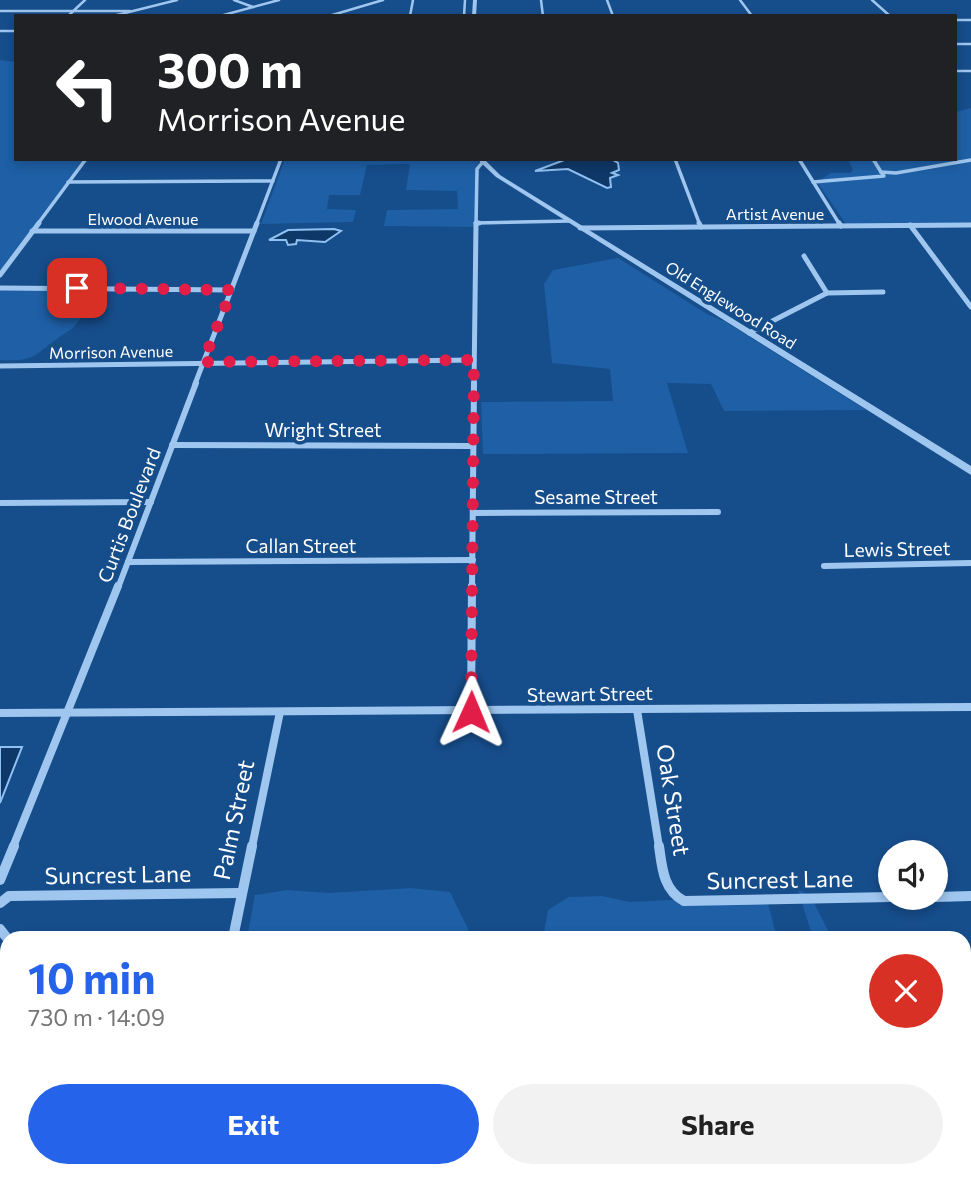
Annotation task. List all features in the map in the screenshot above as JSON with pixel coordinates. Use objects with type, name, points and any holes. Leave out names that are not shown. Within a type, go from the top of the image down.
[{"type":"street","points":[[70,14],[85,0]]},
{"type":"street","points":[[120,14],[177,0]]},
{"type":"street","points":[[234,0],[253,7]]},
{"type":"street","points":[[227,14],[279,0]]},
{"type":"street","points":[[335,14],[383,0]]},
{"type":"street","points":[[872,0],[888,14]]},
{"type":"street","points":[[0,11],[130,11]]},
{"type":"street","points":[[881,172],[896,173],[971,160]]},
{"type":"street","points":[[0,275],[84,161]]},
{"type":"street","name":"Curtis Boulevard","points":[[0,880],[128,562],[280,161]]},
{"type":"street","points":[[471,712],[476,223],[477,170],[481,161]]},
{"type":"street","name":"Old Englewood Road","points":[[481,161],[580,228],[971,471]]},
{"type":"street","points":[[676,161],[701,227]]},
{"type":"street","points":[[800,161],[841,226]]},
{"type":"street","points":[[813,182],[836,178],[874,179],[884,176],[874,161]]},
{"type":"street","points":[[68,182],[273,181]]},
{"type":"street","points":[[476,223],[570,221]]},
{"type":"street","points":[[910,225],[971,307]]},
{"type":"street","name":"Artist Avenue","points":[[580,228],[971,225]]},
{"type":"street","name":"Elwood Avenue","points":[[32,231],[254,231]]},
{"type":"street","points":[[804,256],[827,293]]},
{"type":"street","points":[[0,288],[232,290]]},
{"type":"street","points":[[749,333],[827,293],[883,292]]},
{"type":"street","name":"Morrison Avenue","points":[[0,366],[474,360]]},
{"type":"street","name":"Wright Street","points":[[172,445],[473,446]]},
{"type":"street","points":[[0,503],[151,502]]},
{"type":"street","name":"Sesame Street","points":[[473,513],[718,513]]},
{"type":"street","name":"Callan Street","points":[[128,562],[473,560]]},
{"type":"street","name":"Lewis Street","points":[[824,566],[971,564]]},
{"type":"street","name":"Stewart Street","points":[[0,713],[971,707]]},
{"type":"street","name":"Oak Street","points":[[637,710],[664,877],[673,895]]},
{"type":"street","name":"Palm Street","points":[[234,931],[280,712]]},
{"type":"street","name":"Suncrest Lane","points":[[0,903],[9,896],[240,893]]},
{"type":"street","name":"Suncrest Lane","points":[[673,895],[684,901],[878,897]]},
{"type":"street","points":[[948,897],[971,896]]},
{"type":"shaded area","points":[[0,60],[14,62],[14,161],[86,161],[0,276]]},
{"type":"shaded area","points":[[971,108],[971,225],[848,227],[817,182],[831,173],[850,173],[853,170],[849,161],[957,161],[957,112]]},
{"type":"shaded area","points":[[284,161],[477,161],[480,165],[474,227],[384,226],[387,210],[458,209],[457,191],[406,190],[410,164],[367,165],[360,195],[329,195],[327,209],[356,210],[353,222],[261,224]]},
{"type":"shaded area","points":[[562,161],[614,161],[618,163],[619,170],[612,173],[618,175],[610,178],[611,187],[607,188],[568,169],[535,171]]},
{"type":"shaded area","points":[[288,230],[341,231],[325,242],[297,240],[296,244],[288,245],[286,240],[269,240]]},
{"type":"shaded area","points":[[618,258],[866,410],[724,411],[711,384],[667,383],[688,453],[483,454],[481,402],[613,401],[610,369],[552,363],[544,284],[553,270]]},
{"type":"shaded area","points":[[75,288],[58,317],[81,317],[74,327],[35,356],[21,360],[0,360],[0,289]]},
{"type":"shaded area","points":[[0,747],[22,747],[0,803]]},
{"type":"shaded area","points":[[411,888],[450,892],[468,931],[248,931],[255,895],[287,890],[329,893]]},
{"type":"shaded area","points":[[798,890],[810,895],[828,931],[811,931]]},
{"type":"shaded area","points":[[766,895],[775,931],[544,931],[548,910],[569,897],[602,896],[630,902]]},
{"type":"route","points":[[77,288],[232,290],[203,362],[474,360],[471,712]]}]
